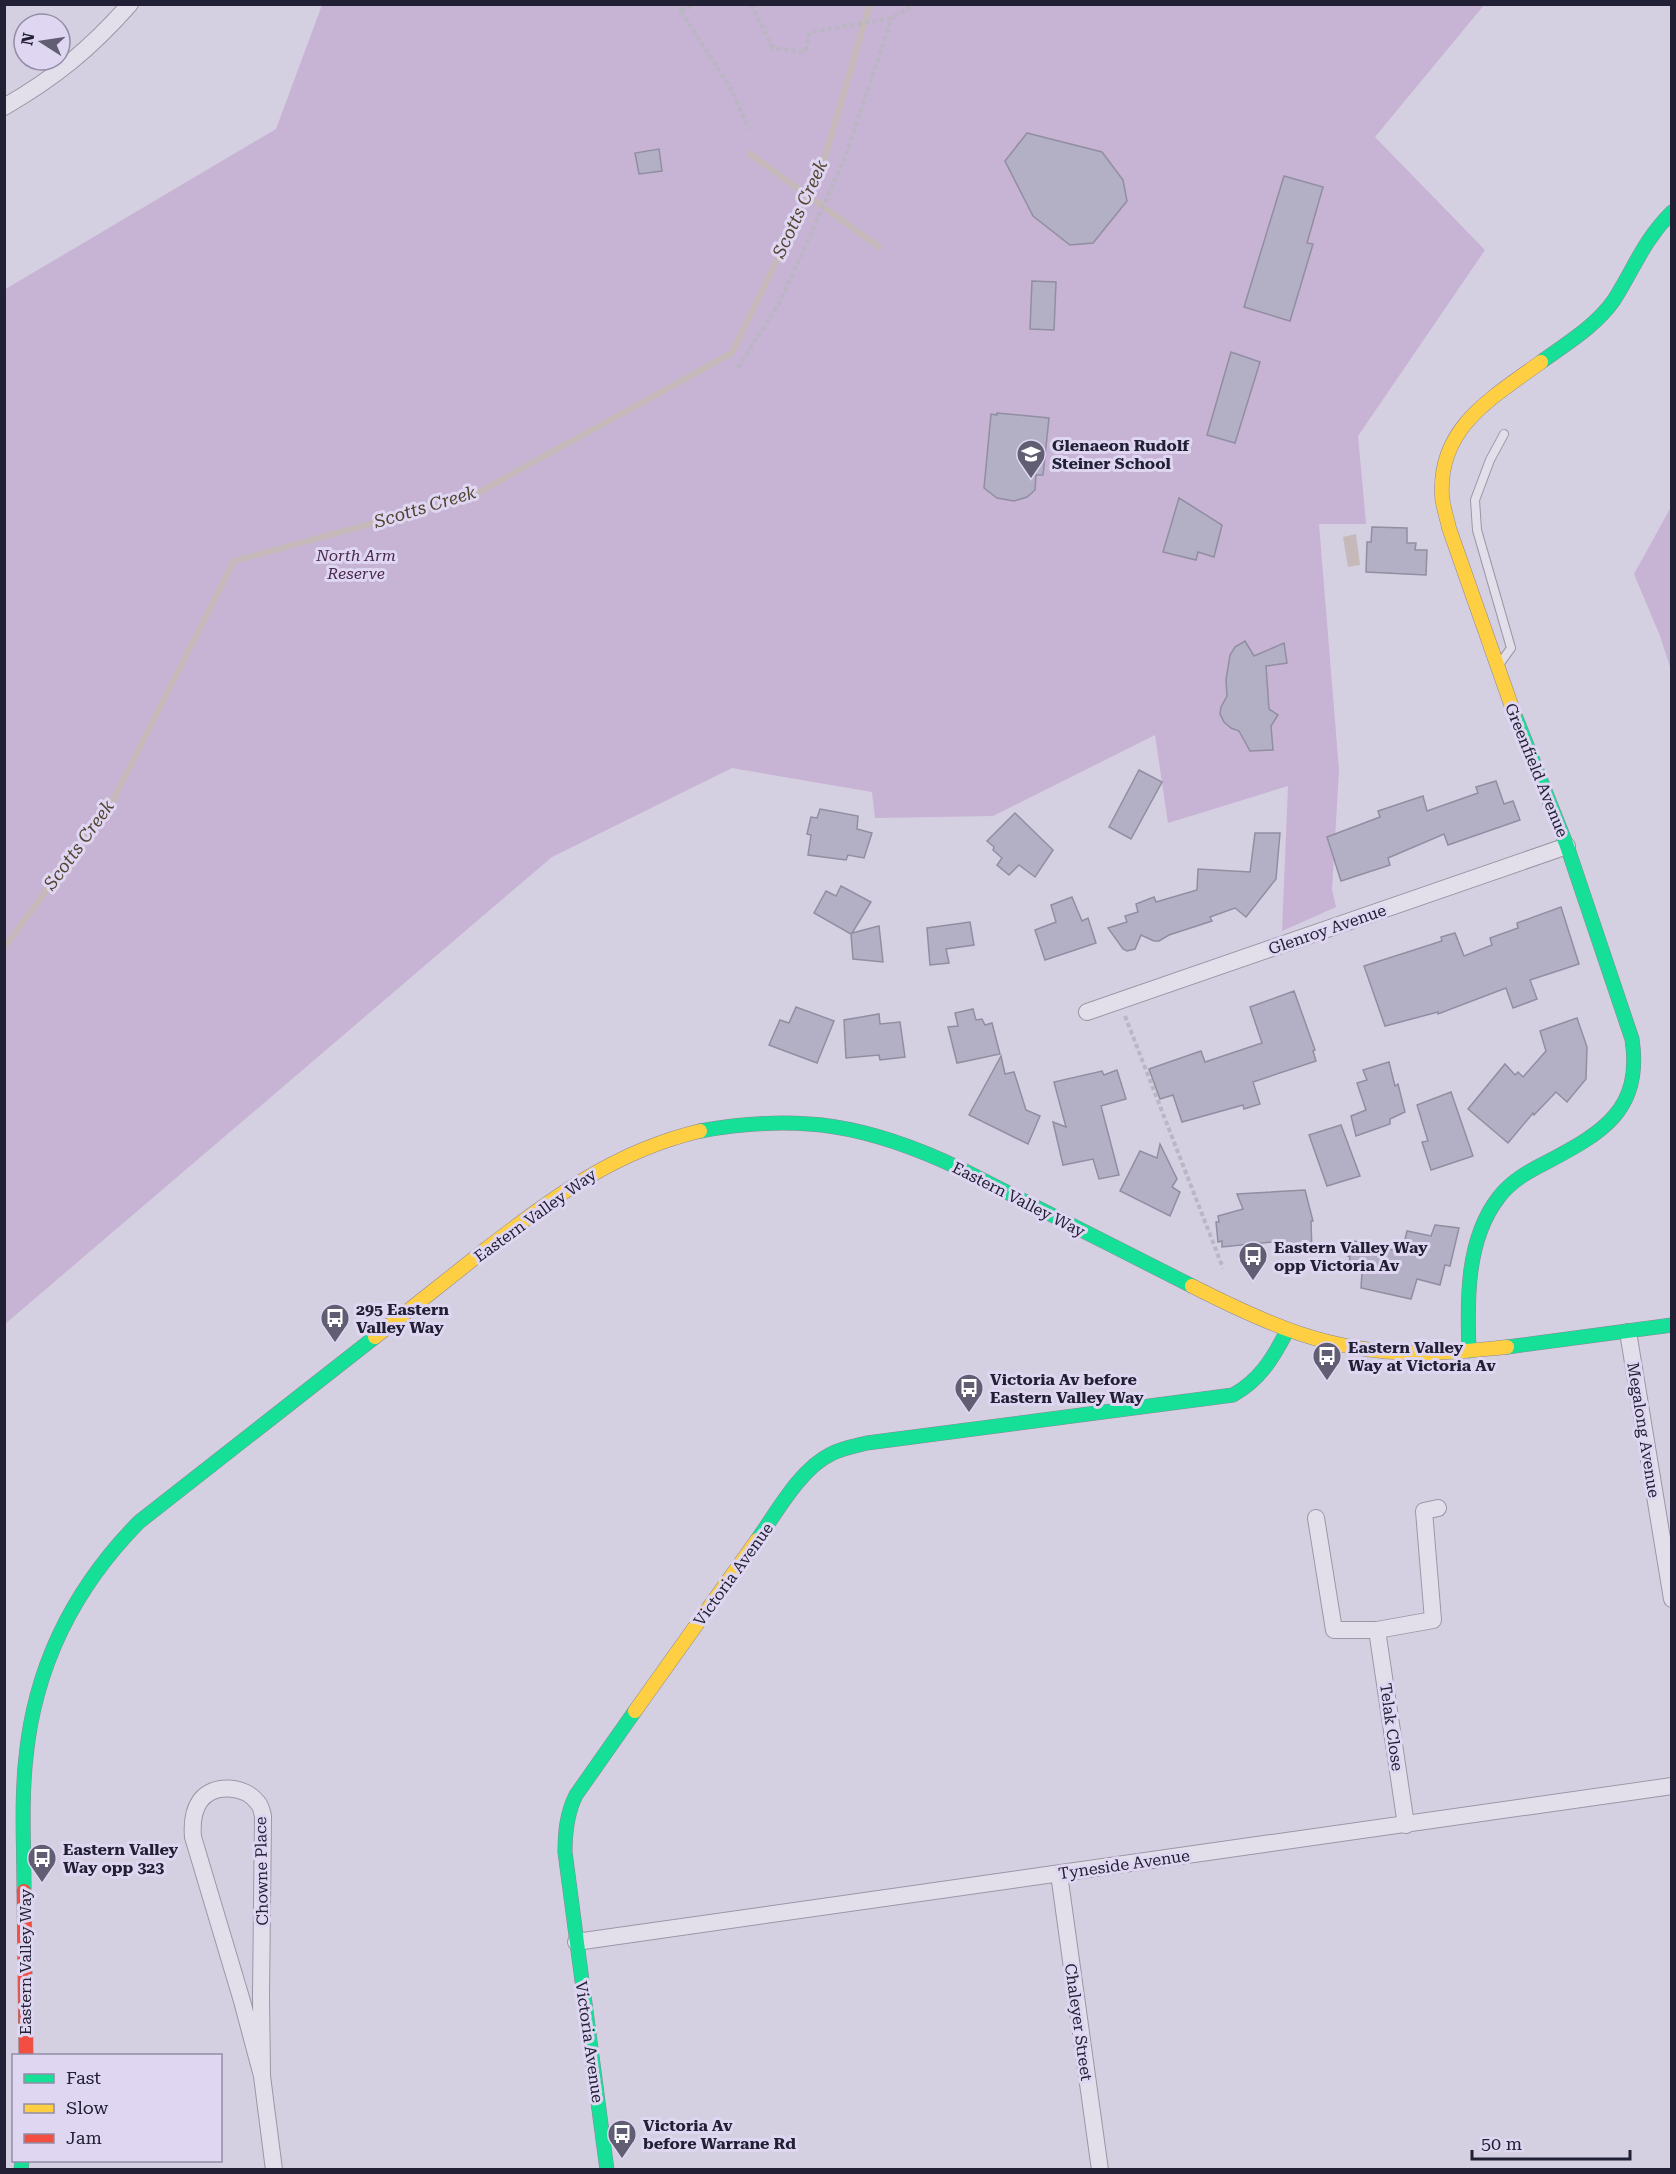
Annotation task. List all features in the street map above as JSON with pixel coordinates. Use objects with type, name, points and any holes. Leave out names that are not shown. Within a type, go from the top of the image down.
[{"type":"street","points":[[4,107],[43,85],[77,58],[130,4]]},
{"type":"street","name":"Greenfield Avenue","points":[[1469,1351],[1470,1278],[1486,1219],[1495,1203],[1508,1186],[1525,1173],[1592,1137],[1600,1130],[1623,1104],[1632,1083],[1635,1061],[1632,1039],[1567,846],[1497,667],[1449,528],[1442,497],[1444,467],[1455,437],[1477,409],[1588,328],[1613,301],[1655,229],[1671,212]]},
{"type":"street","name":"Glenroy Avenue","points":[[1087,1012],[1567,846]]},
{"type":"street","name":"Eastern Valley Way","points":[[26,2054],[24,1799],[26,1755],[33,1712],[44,1672],[61,1631],[84,1590],[111,1552],[138,1523],[156,1508],[467,1263],[540,1208],[617,1159],[667,1138],[716,1126],[797,1122],[859,1131],[885,1138],[941,1160],[1253,1317],[1287,1331],[1358,1347],[1425,1354],[1469,1351],[1671,1325]]},
{"type":"street","name":"Victoria Avenue","points":[[606,2169],[564,1838],[568,1810],[574,1798],[803,1476],[816,1462],[829,1453],[867,1443],[1233,1395],[1250,1386],[1262,1374],[1287,1331]]},
{"type":"street","name":"Megalong Avenue","points":[[1628,1332],[1671,1599]]},
{"type":"street","points":[[1316,1518],[1334,1630],[1377,1630],[1433,1620],[1424,1511],[1438,1508]]},
{"type":"street","name":"Telak Close","points":[[1377,1630],[1406,1825]]},
{"type":"street","name":"Tyneside Avenue","points":[[576,1942],[1671,1786]]},
{"type":"street","name":"Chowne Place","points":[[262,2076],[193,1837],[192,1824],[199,1803],[206,1794],[226,1788],[250,1795],[259,1803],[263,1816],[262,2076],[274,2169]]},
{"type":"street","name":"Chaleyer Street","points":[[1059,1874],[1100,2169]]},
{"type":"lane","points":[[1497,667],[1510,648],[1477,530],[1475,500],[1490,460],[1504,434]]},
{"type":"path","points":[[681,4],[681,11],[731,89],[749,129]]},
{"type":"path","points":[[681,11],[695,4]]},
{"type":"path","points":[[751,4],[773,48],[805,52],[810,32],[892,18],[915,4]]},
{"type":"path","points":[[738,368],[781,300],[844,160],[892,18]]},
{"type":"path","points":[[1119,1001],[1222,1268]]},
{"type":"green space","name":"North Arm Reserve","points":[[322,5],[1484,5],[1375,137],[1485,250],[1358,436],[1366,524],[1319,524],[1339,770],[1332,890],[1336,907],[1282,931],[1288,786],[1168,823],[1155,735],[993,816],[875,818],[872,792],[732,768],[552,857],[5,1324],[4,290],[276,129]]},
{"type":"green space","points":[[1671,507],[1671,670],[1660,636],[1634,574]]},
{"type":"shaded area","points":[[1356,534],[1360,565],[1348,567],[1343,537]]},
{"type":"building","points":[[1027,133],[1102,152],[1123,180],[1127,201],[1093,243],[1070,245],[1033,216],[1005,161]]},
{"type":"building","points":[[659,149],[662,171],[639,174],[635,153]]},
{"type":"building","points":[[1284,176],[1323,187],[1307,243],[1313,244],[1290,321],[1244,307]]},
{"type":"building","points":[[1032,281],[1056,282],[1054,330],[1030,329]]},
{"type":"building","points":[[1231,352],[1260,362],[1235,443],[1207,435]]},
{"type":"building","points":[[997,413],[1049,418],[1043,475],[1036,475],[1035,490],[1027,497],[1014,501],[997,498],[984,488],[991,414],[997,415]]},
{"type":"building","points":[[1179,498],[1222,525],[1214,557],[1198,552],[1196,560],[1163,552]]},
{"type":"building","points":[[1372,527],[1407,528],[1407,543],[1416,543],[1415,550],[1427,550],[1426,575],[1366,572],[1367,542],[1371,542]]},
{"type":"building","points":[[1245,641],[1254,656],[1284,643],[1287,663],[1266,666],[1269,709],[1278,715],[1271,726],[1273,750],[1250,751],[1239,731],[1224,722],[1220,714],[1227,696],[1226,680],[1230,655],[1235,647]]},
{"type":"building","points":[[1139,770],[1162,782],[1131,839],[1109,827]]},
{"type":"building","points":[[1496,781],[1504,804],[1513,801],[1520,820],[1448,845],[1444,834],[1388,858],[1390,865],[1341,881],[1327,837],[1380,817],[1378,811],[1423,796],[1427,811],[1478,793],[1476,787]]},
{"type":"building","points":[[820,809],[858,816],[857,829],[872,833],[864,858],[848,855],[846,860],[808,855],[811,835],[807,834],[811,817],[817,818]]},
{"type":"building","points":[[1015,813],[1053,850],[1035,877],[1019,865],[1009,875],[997,865],[1002,858],[987,841]]},
{"type":"building","points":[[1255,833],[1280,833],[1276,879],[1246,917],[1235,908],[1210,917],[1212,921],[1169,935],[1159,941],[1141,935],[1135,949],[1127,951],[1123,949],[1108,928],[1127,922],[1125,916],[1138,912],[1136,904],[1154,897],[1156,902],[1197,890],[1198,869],[1250,872]]},
{"type":"building","points":[[841,886],[871,902],[852,933],[879,926],[883,962],[853,959],[851,934],[814,913],[826,891],[836,896]]},
{"type":"building","points":[[1072,897],[1082,921],[1088,918],[1096,943],[1045,960],[1035,930],[1056,922],[1051,905]]},
{"type":"building","points":[[1561,907],[1579,964],[1530,980],[1537,999],[1513,1008],[1506,988],[1438,1014],[1438,1012],[1385,1026],[1364,966],[1442,941],[1441,937],[1455,933],[1464,956],[1492,945],[1490,938],[1518,928],[1517,923]]},
{"type":"building","points":[[970,922],[974,945],[946,949],[949,963],[930,965],[927,928]]},
{"type":"building","points":[[1294,991],[1315,1050],[1313,1051],[1316,1061],[1253,1082],[1260,1104],[1244,1109],[1243,1105],[1182,1122],[1173,1095],[1160,1099],[1149,1069],[1201,1051],[1205,1062],[1262,1043],[1250,1007]]},
{"type":"building","points":[[796,1007],[834,1021],[817,1063],[769,1045],[780,1020],[789,1023]]},
{"type":"building","points":[[973,1009],[976,1020],[982,1019],[985,1025],[992,1023],[1000,1054],[957,1063],[948,1027],[958,1026],[955,1013]]},
{"type":"building","points":[[879,1014],[880,1024],[900,1022],[905,1057],[880,1060],[879,1055],[846,1058],[844,1020]]},
{"type":"building","points":[[1577,1018],[1587,1047],[1586,1079],[1567,1102],[1556,1092],[1534,1115],[1533,1113],[1508,1143],[1468,1109],[1505,1064],[1515,1075],[1518,1072],[1523,1077],[1546,1051],[1540,1031]]},
{"type":"building","points":[[1001,1056],[1005,1074],[1014,1072],[1026,1110],[1040,1116],[1028,1144],[969,1115]]},
{"type":"building","points":[[1389,1062],[1395,1086],[1398,1084],[1405,1112],[1390,1119],[1390,1124],[1356,1136],[1351,1116],[1366,1110],[1357,1083],[1367,1080],[1363,1070]]},
{"type":"building","points":[[1117,1070],[1126,1099],[1101,1106],[1119,1175],[1099,1179],[1093,1159],[1063,1165],[1053,1122],[1066,1127],[1054,1082],[1102,1071],[1104,1075]]},
{"type":"building","points":[[1451,1092],[1473,1156],[1431,1170],[1422,1142],[1428,1141],[1417,1105]]},
{"type":"building","points":[[1341,1125],[1360,1176],[1327,1186],[1309,1135]]},
{"type":"building","points":[[1160,1144],[1177,1179],[1172,1187],[1180,1192],[1170,1216],[1120,1191],[1140,1151],[1157,1158]]},
{"type":"building","points":[[1305,1190],[1313,1221],[1311,1221],[1312,1252],[1288,1252],[1287,1243],[1273,1244],[1273,1242],[1222,1247],[1222,1241],[1218,1242],[1216,1222],[1219,1222],[1218,1216],[1243,1209],[1237,1194]]},
{"type":"building","points":[[1435,1225],[1459,1228],[1450,1266],[1445,1265],[1440,1285],[1417,1279],[1411,1299],[1361,1288],[1362,1272],[1348,1268],[1350,1257],[1346,1255],[1349,1240],[1402,1252],[1407,1231],[1431,1236]]},
{"type":"waterway","name":"Scotts Creek","points":[[4,948],[114,798],[234,561],[472,496],[732,353],[822,167],[870,4]]},
{"type":"waterway","points":[[750,154],[879,247]]},
{"type":"traffic: fast","points":[[1541,362],[1580,334],[1607,309],[1646,244],[1672,212]]},
{"type":"traffic: fast","points":[[1469,1351],[1468,1311],[1471,1271],[1474,1251],[1488,1214],[1499,1197],[1515,1181],[1585,1141],[1614,1116],[1631,1084],[1634,1063],[1632,1039],[1567,846],[1514,713]]},
{"type":"traffic: fast","points":[[700,1131],[770,1123],[803,1124],[834,1127],[896,1142],[961,1169],[1192,1286]]},
{"type":"traffic: fast","points":[[1507,1347],[1672,1325]]},
{"type":"traffic: fast","points":[[757,1540],[799,1480],[820,1461],[840,1450],[867,1443],[1233,1395],[1265,1368],[1287,1331]]},
{"type":"traffic: fast","points":[[24,1891],[24,1790],[31,1723],[38,1691],[49,1660],[77,1601],[116,1547],[139,1522],[375,1337]]},
{"type":"traffic: fast","points":[[607,2170],[565,1852],[565,1837],[576,1795],[635,1711]]},
{"type":"traffic: fast","points":[[21,2170],[22,2162]]},
{"type":"traffic: slow","points":[[1514,713],[1449,528],[1442,496],[1443,472],[1449,451],[1459,433],[1472,417],[1504,388],[1541,362]]},
{"type":"traffic: slow","points":[[375,1337],[486,1249],[561,1194],[613,1163],[669,1140],[700,1131]]},
{"type":"traffic: slow","points":[[1192,1286],[1273,1324],[1326,1341],[1354,1347],[1427,1353],[1507,1347]]},
{"type":"traffic: slow","points":[[635,1711],[757,1540]]},
{"type":"traffic: jam","points":[[24,1891],[26,2054]]},
{"type":"place","name":"Glenaeon Rudolf Steiner School","points":[[1031,480]]},
{"type":"place","name":"Eastern Valley Way opp Victoria Av","points":[[1253,1282]]},
{"type":"place","name":"295 Eastern Valley Way","points":[[335,1344]]},
{"type":"place","name":"Eastern Valley Way at Victoria Av","points":[[1327,1382]]},
{"type":"place","name":"Victoria Av before Eastern Valley Way","points":[[969,1414]]},
{"type":"place","name":"Eastern Valley Way opp 323","points":[[42,1884]]},
{"type":"place","name":"Victoria Av before Warrane Rd","points":[[622,2160]]}]
